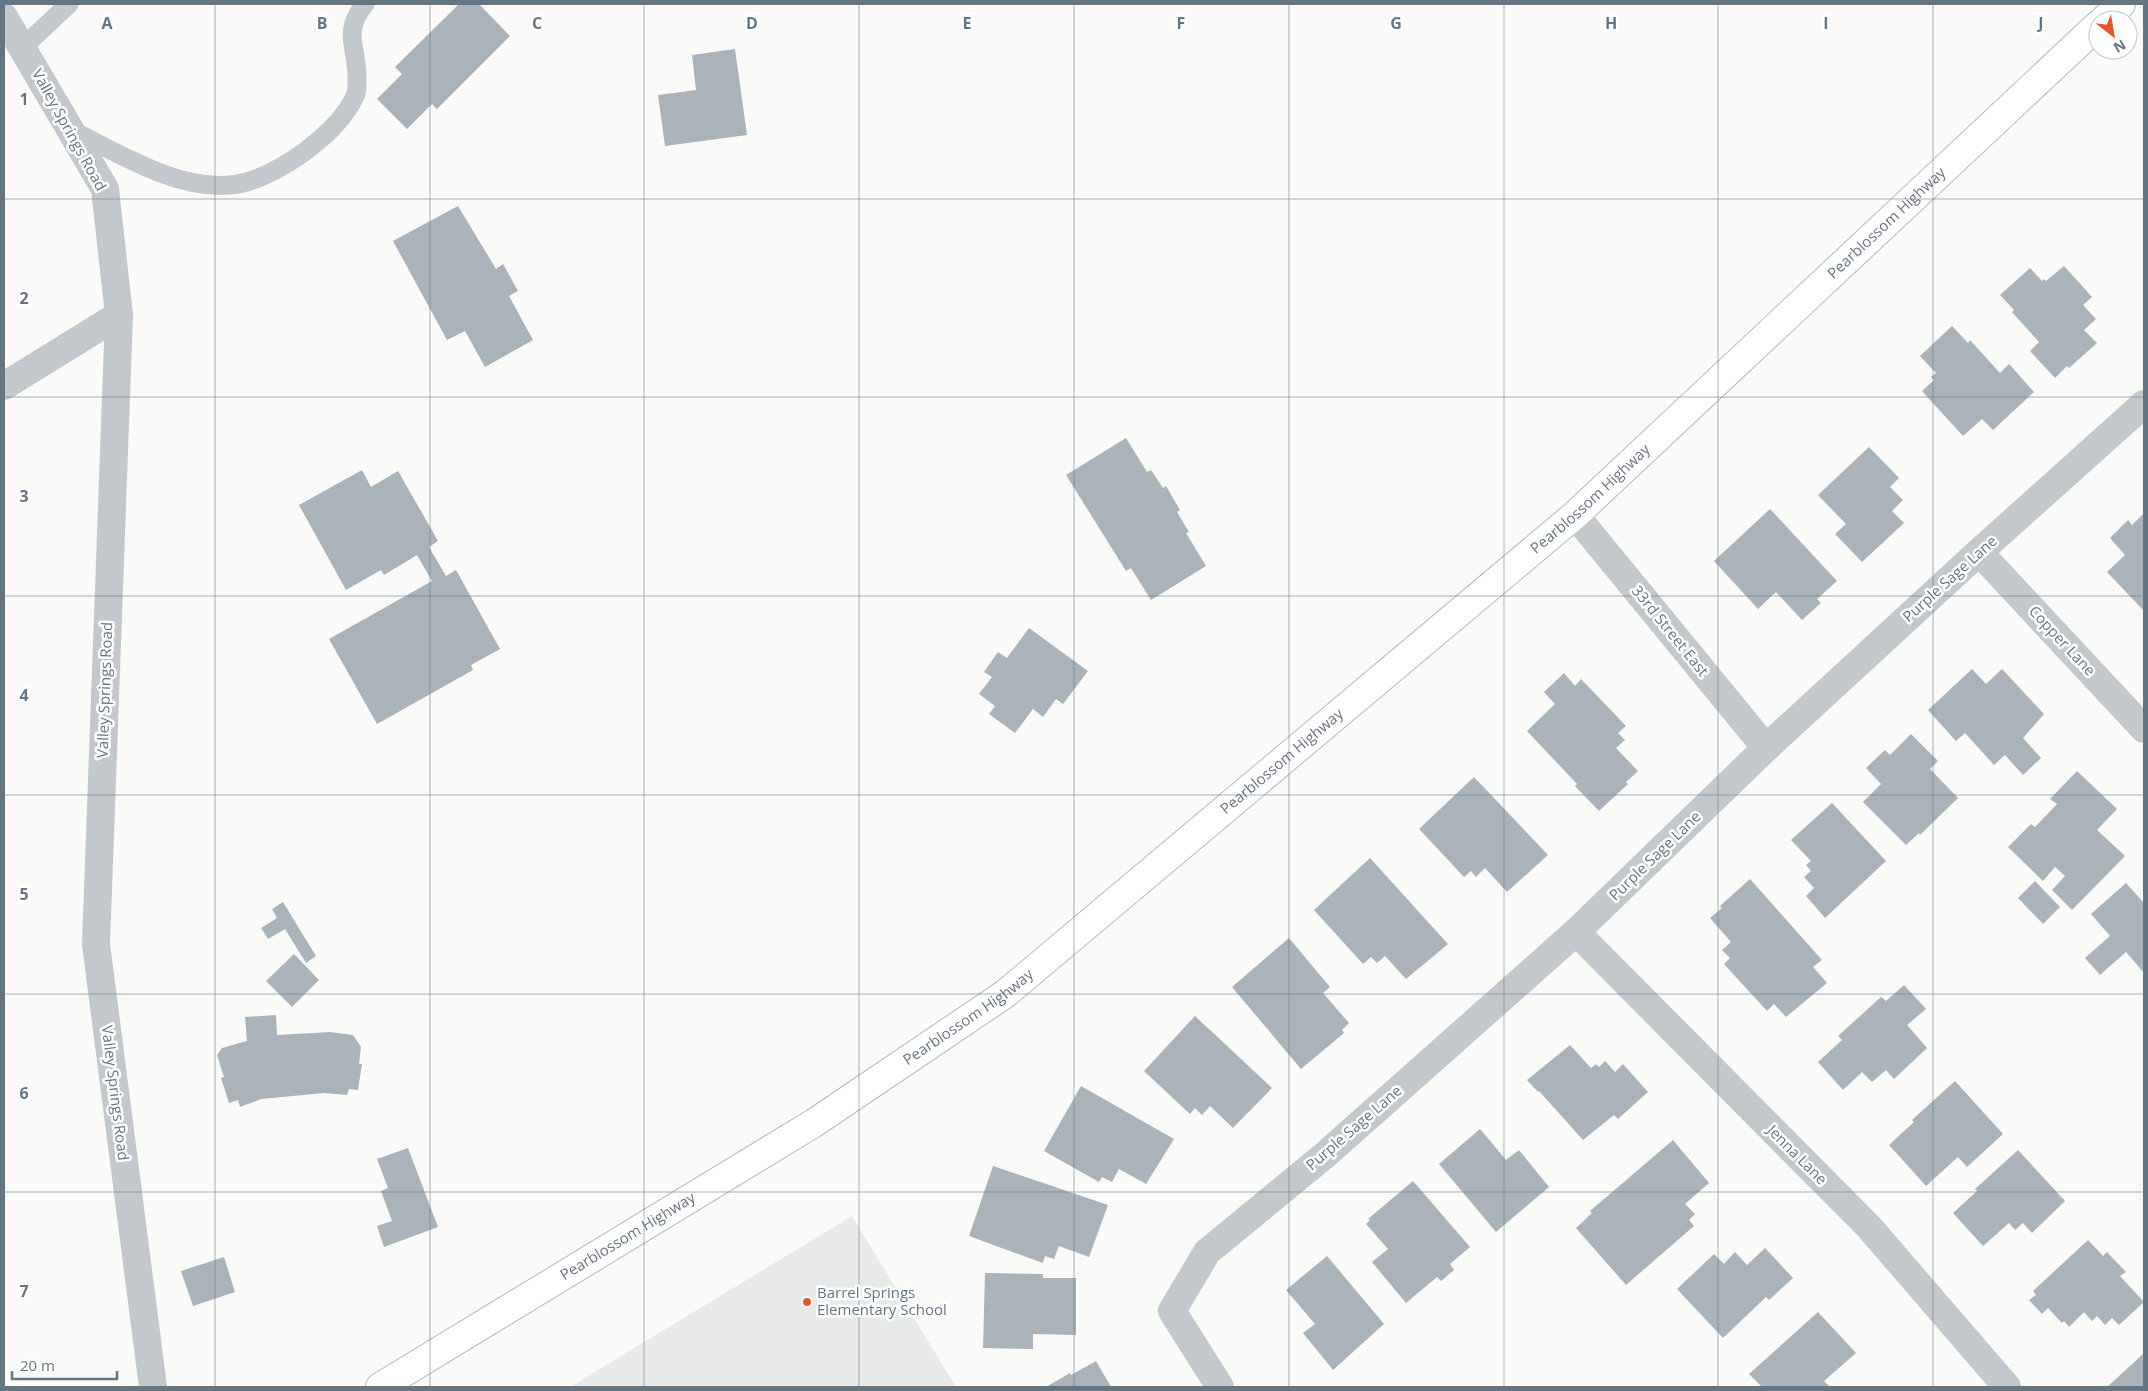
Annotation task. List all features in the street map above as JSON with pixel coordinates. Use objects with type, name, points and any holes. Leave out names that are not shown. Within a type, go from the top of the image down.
[{"type":"main road","name":"Pearblossom Highway","points":[[380,1387],[814,1122],[1005,994],[1574,515],[2088,34]]},
{"type":"street","name":"Valley Springs Road","points":[[4,17],[105,189],[119,314],[96,944],[153,1387]]},
{"type":"street","points":[[4,386],[119,314]]},
{"type":"street","name":"Purple Sage Lane","points":[[1220,1387],[1172,1311],[1207,1252],[1325,1155],[1576,932],[1766,748],[1979,552],[2144,404]]},
{"type":"street","name":"33rd Street East","points":[[1574,515],[1766,748]]},
{"type":"street","name":"Copper Lane","points":[[1979,552],[2144,730]]},
{"type":"street","name":"Jenna Lane","points":[[1576,932],[1869,1227],[2007,1387]]},
{"type":"lane","points":[[22,48],[69,4]]},
{"type":"lane","points":[[70,130],[175,178],[197,184],[231,185],[251,180],[288,163],[323,138],[340,119],[356,93],[357,73],[351,33],[355,15],[365,4]]},
{"type":"shaded area","name":"Barrel Springs Elementary School","points":[[852,1216],[956,1387],[570,1387]]},
{"type":"building","points":[[459,4],[479,4],[510,36],[437,109],[432,104],[407,129],[377,99],[402,74],[395,67]]},
{"type":"building","points":[[735,49],[747,135],[665,146],[658,95],[696,90],[692,55]]},
{"type":"building","points":[[458,206],[496,269],[503,264],[518,291],[509,296],[533,340],[485,367],[465,331],[447,340],[393,241]]},
{"type":"building","points":[[2064,266],[2092,297],[2083,305],[2096,319],[2084,330],[2097,343],[2069,368],[2067,366],[2055,378],[2030,351],[2039,342],[2012,312],[2014,310],[2000,295],[2030,268],[2042,281],[2044,279],[2046,281]]},
{"type":"building","points":[[1952,326],[1968,343],[1970,340],[2000,373],[2009,364],[2034,392],[1993,430],[1982,419],[1963,436],[1922,391],[1934,380],[1931,377],[1936,373],[1920,356]]},
{"type":"building","points":[[1126,438],[1147,472],[1151,470],[1163,488],[1166,486],[1180,510],[1177,512],[1189,532],[1186,533],[1206,566],[1151,600],[1131,568],[1126,571],[1066,475]]},
{"type":"building","points":[[1869,447],[1899,478],[1890,487],[1903,500],[1892,511],[1904,523],[1862,562],[1835,534],[1846,524],[1818,495]]},
{"type":"building","points":[[362,470],[371,487],[398,471],[438,541],[429,547],[446,576],[456,570],[500,649],[471,665],[473,670],[377,724],[329,639],[432,581],[417,555],[384,575],[381,570],[346,590],[299,505]]},
{"type":"building","points":[[1770,509],[1837,581],[1817,599],[1821,603],[1802,620],[1776,592],[1758,609],[1714,561]]},
{"type":"building","points":[[2144,513],[2144,611],[2107,572],[2125,555],[2110,538],[2128,520],[2132,525]]},
{"type":"building","points":[[1029,628],[1088,671],[1063,704],[1056,699],[1043,717],[1033,709],[1015,733],[989,714],[995,706],[979,694],[992,677],[984,672],[998,652],[1007,658]]},
{"type":"building","points":[[1972,669],[1986,684],[2002,669],[2044,714],[2023,738],[2041,758],[2023,775],[2005,755],[1994,765],[1965,733],[1956,741],[1928,710]]},
{"type":"building","points":[[1564,673],[1575,686],[1581,679],[1626,726],[1618,733],[1625,740],[1616,748],[1638,771],[1626,782],[1628,784],[1599,811],[1575,786],[1577,784],[1527,731],[1555,704],[1544,692]]},
{"type":"building","points":[[1911,734],[1938,761],[1930,769],[1958,798],[1920,835],[1919,833],[1906,845],[1863,802],[1881,784],[1866,768],[1885,750],[1890,755]]},
{"type":"building","points":[[2077,771],[2117,809],[2097,830],[2125,856],[2072,910],[2052,890],[2065,876],[2055,867],[2043,881],[2008,847],[2031,824],[2035,827],[2057,804],[2050,799]]},
{"type":"building","points":[[1474,777],[1548,855],[1507,892],[1485,868],[1476,877],[1471,871],[1464,877],[1419,829]]},
{"type":"building","points":[[1832,803],[1886,861],[1825,918],[1806,896],[1814,888],[1804,877],[1811,871],[1806,865],[1811,861],[1791,840]]},
{"type":"building","points":[[1370,858],[1448,944],[1406,979],[1385,956],[1377,963],[1371,957],[1363,964],[1314,910]]},
{"type":"building","points":[[1750,879],[1822,960],[1813,967],[1827,983],[1786,1017],[1774,1004],[1767,1011],[1724,964],[1730,958],[1722,950],[1731,942],[1710,918],[1722,908],[1720,906]]},
{"type":"building","points":[[2035,881],[2060,907],[2043,924],[2018,898]]},
{"type":"building","points":[[2126,883],[2144,903],[2144,973],[2126,952],[2100,975],[2085,958],[2110,936],[2091,914]]},
{"type":"building","points":[[283,902],[316,956],[306,963],[285,929],[268,939],[261,928],[277,918],[272,909]]},
{"type":"building","points":[[1289,938],[1330,987],[1323,993],[1349,1023],[1342,1030],[1344,1033],[1301,1069],[1232,987]]},
{"type":"building","points":[[294,954],[319,980],[292,1007],[266,981]]},
{"type":"building","points":[[1904,985],[1926,1009],[1907,1025],[1927,1048],[1894,1079],[1886,1070],[1872,1082],[1862,1072],[1843,1090],[1818,1062],[1842,1040],[1838,1036],[1881,997],[1886,1001]]},
{"type":"building","points":[[276,1015],[277,1035],[330,1032],[353,1035],[361,1047],[359,1064],[362,1064],[358,1090],[349,1089],[347,1095],[324,1093],[261,1099],[240,1107],[238,1100],[229,1103],[221,1078],[224,1077],[217,1055],[222,1048],[247,1041],[245,1017]]},
{"type":"building","points":[[1195,1016],[1272,1088],[1233,1128],[1210,1106],[1202,1115],[1195,1108],[1190,1114],[1144,1071]]},
{"type":"building","points":[[1570,1045],[1591,1068],[1596,1064],[1599,1067],[1605,1061],[1615,1072],[1623,1064],[1648,1092],[1618,1119],[1614,1115],[1583,1140],[1527,1080]]},
{"type":"building","points":[[1955,1081],[2003,1134],[1967,1167],[1958,1157],[1926,1186],[1889,1145],[1914,1122],[1912,1120]]},
{"type":"building","points":[[1081,1086],[1174,1139],[1146,1184],[1119,1169],[1112,1182],[1102,1177],[1099,1182],[1044,1151]]},
{"type":"building","points":[[1480,1129],[1506,1160],[1519,1150],[1549,1187],[1496,1232],[1439,1164]]},
{"type":"building","points":[[1673,1140],[1709,1183],[1685,1204],[1695,1214],[1689,1220],[1694,1226],[1626,1285],[1576,1228],[1592,1213],[1590,1211]]},
{"type":"building","points":[[408,1148],[438,1227],[384,1247],[377,1226],[392,1221],[381,1191],[388,1188],[377,1159]]},
{"type":"building","points":[[2018,1150],[2065,1201],[2032,1233],[2023,1223],[2015,1230],[2009,1223],[1983,1246],[1953,1213],[1977,1191],[1975,1189]]},
{"type":"building","points":[[993,1166],[1108,1205],[1089,1257],[1059,1246],[1054,1259],[1045,1256],[1043,1263],[969,1236]]},
{"type":"building","points":[[1413,1181],[1470,1247],[1450,1264],[1454,1270],[1441,1281],[1437,1277],[1406,1303],[1372,1262],[1388,1249],[1366,1224],[1370,1220],[1368,1219]]},
{"type":"building","points":[[2088,1240],[2103,1256],[2107,1252],[2126,1272],[2120,1276],[2144,1302],[2119,1325],[2112,1318],[2105,1325],[2097,1316],[2092,1321],[2084,1312],[2069,1327],[2064,1321],[2062,1323],[2048,1308],[2042,1314],[2029,1300],[2036,1295],[2033,1291]]},
{"type":"building","points":[[1765,1248],[1793,1278],[1769,1300],[1766,1297],[1723,1338],[1677,1289],[1714,1254],[1724,1264],[1735,1252],[1747,1265]]},
{"type":"building","points":[[1327,1256],[1384,1324],[1333,1370],[1303,1333],[1315,1324],[1286,1290]]},
{"type":"building","points":[[224,1257],[235,1292],[193,1306],[181,1271]]},
{"type":"building","points":[[985,1273],[1043,1274],[1043,1278],[1076,1278],[1076,1335],[1033,1334],[1033,1349],[983,1348]]},
{"type":"building","points":[[1818,1312],[1856,1353],[1824,1381],[1830,1387],[1762,1387],[1749,1374]]},
{"type":"building","points":[[2144,1353],[2144,1387],[2107,1387],[2130,1366]]},
{"type":"building","points":[[1096,1361],[1111,1387],[1046,1387],[1070,1373],[1071,1375]]},
{"type":"place","name":"Barrel Springs Elementary School","points":[[807,1302]]}]
